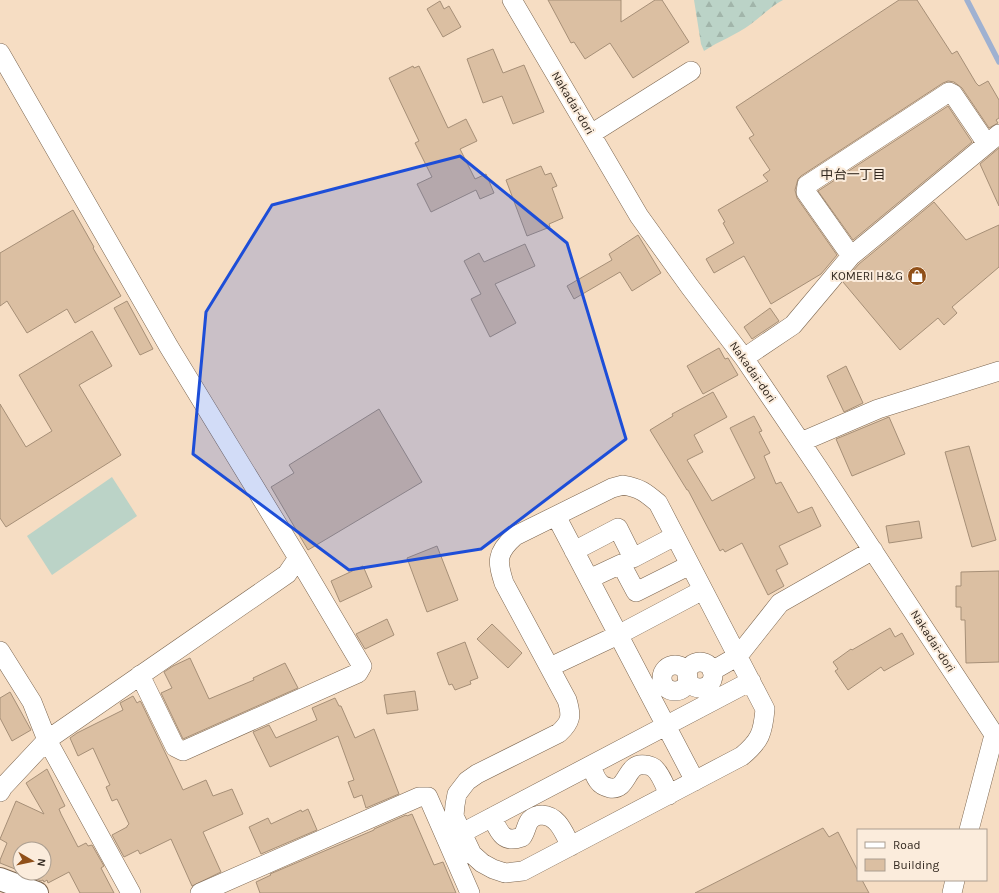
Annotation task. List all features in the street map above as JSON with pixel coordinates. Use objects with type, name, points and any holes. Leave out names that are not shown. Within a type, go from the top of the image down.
[{"type":"main road","points":[[0,878],[37,893]]},
{"type":"street","name":"Nakadai-dori","points":[[512,0],[639,216],[690,287],[744,358],[997,738]]},
{"type":"street","points":[[0,53],[169,347],[362,666],[358,673],[183,751],[175,747],[140,676]]},
{"type":"street","points":[[591,134],[691,71]]},
{"type":"street","points":[[744,358],[793,325],[851,256],[993,139],[954,94],[949,92],[807,185],[806,192],[851,256]]},
{"type":"street","points":[[801,442],[878,408],[999,371]]},
{"type":"street","points":[[623,485],[637,488],[658,503],[765,709],[764,721],[760,737],[753,747],[742,756],[523,871],[505,874],[493,870],[472,854],[454,816],[455,805],[457,794],[467,781],[477,774],[559,733],[567,725],[570,716],[568,700],[504,584],[499,567],[501,554],[505,544],[515,536],[556,516],[612,488],[623,485]]},
{"type":"street","points":[[556,516],[618,635],[655,687],[667,726],[695,781]]},
{"type":"street","points":[[574,551],[618,528],[633,558],[675,536]]},
{"type":"street","points":[[655,687],[674,691],[679,690],[684,687],[687,682],[688,670],[691,665],[696,662],[707,664],[712,671],[738,656],[780,603],[873,550]]},
{"type":"street","points":[[0,792],[47,740],[287,574],[298,558]]},
{"type":"street","points":[[589,579],[621,564],[636,592],[690,565]]},
{"type":"street","points":[[550,667],[618,635],[703,590]]},
{"type":"street","points":[[0,651],[32,702],[47,740],[131,893]]},
{"type":"street","points":[[462,833],[751,681]]},
{"type":"street","points":[[969,829],[997,738]]},
{"type":"street","points":[[591,765],[599,782],[605,787],[612,788],[623,783],[629,772],[637,765],[649,765],[657,772],[669,795]]},
{"type":"street","points":[[200,893],[418,797],[428,797],[470,893]]},
{"type":"street","points":[[492,817],[500,834],[505,838],[512,839],[522,837],[529,821],[534,817],[539,815],[548,816],[559,824],[571,846]]},
{"type":"street","points":[[952,893],[955,881]]},
{"type":"highlighted area","points":[[460,156],[567,243],[626,439],[481,549],[349,570],[193,454],[206,312],[272,205]]},
{"type":"green space","points":[[694,0],[783,0],[774,5],[745,28],[704,51],[701,44]]},
{"type":"green space","points":[[112,477],[137,516],[52,575],[27,536]]},
{"type":"building","points":[[548,0],[621,0],[621,22],[655,0],[662,0],[689,42],[633,78],[610,43],[585,59],[574,42],[571,43]]},
{"type":"building","points":[[899,0],[917,0],[952,54],[957,51],[976,83],[979,86],[988,81],[999,100],[999,118],[996,120],[998,123],[989,128],[962,88],[954,82],[948,81],[801,176],[798,179],[795,190],[797,198],[837,255],[821,274],[771,304],[744,256],[714,273],[706,259],[734,243],[718,210],[768,181],[763,175],[770,170],[749,138],[754,135],[736,107]]},
{"type":"building","points":[[440,1],[444,9],[449,6],[461,27],[443,37],[427,9]]},
{"type":"building","points":[[493,49],[503,73],[524,65],[544,112],[513,124],[502,96],[483,103],[467,59]]},
{"type":"building","points":[[413,66],[414,68],[419,66],[448,128],[466,119],[477,141],[460,149],[475,179],[486,174],[494,193],[480,199],[476,190],[431,212],[417,184],[432,177],[415,143],[419,141],[389,78]]},
{"type":"building","points":[[948,106],[972,142],[853,240],[818,191]]},
{"type":"building","points":[[999,148],[999,206],[980,164]]},
{"type":"building","points":[[541,166],[545,175],[551,173],[557,186],[552,188],[563,218],[549,224],[550,227],[527,236],[506,180]]},
{"type":"building","name":"KOMERI H&G","points":[[934,202],[966,240],[999,225],[999,267],[952,307],[957,313],[944,325],[938,318],[900,350],[843,282],[859,264]]},
{"type":"building","points":[[73,210],[121,296],[75,323],[67,309],[27,333],[7,301],[0,306],[0,253]]},
{"type":"building","points":[[638,235],[661,273],[632,291],[620,272],[574,299],[567,286],[612,260],[609,254]]},
{"type":"building","points":[[525,244],[535,266],[495,284],[516,323],[490,337],[471,299],[481,294],[464,261],[479,253],[484,262]]},
{"type":"building","points":[[127,301],[153,349],[140,355],[114,308]]},
{"type":"building","points":[[770,308],[779,321],[752,339],[744,327]]},
{"type":"building","points":[[92,331],[112,366],[79,385],[121,455],[6,527],[0,518],[0,404],[26,447],[52,431],[19,375]]},
{"type":"building","points":[[719,348],[725,359],[728,358],[738,375],[703,394],[687,366]]},
{"type":"building","points":[[846,366],[863,403],[844,412],[827,376]]},
{"type":"building","points":[[713,392],[727,417],[694,435],[703,452],[687,460],[712,501],[755,478],[730,428],[754,416],[762,431],[759,432],[770,453],[764,456],[776,484],[781,482],[798,513],[812,507],[821,526],[779,546],[788,564],[776,570],[784,586],[768,595],[742,543],[725,552],[723,549],[720,551],[688,490],[650,430],[673,416],[672,414]]},
{"type":"building","points":[[379,409],[422,482],[308,550],[271,487],[294,473],[289,465]]},
{"type":"building","points":[[889,417],[905,454],[852,476],[836,439]]},
{"type":"building","points":[[969,446],[996,540],[972,547],[945,452]]},
{"type":"building","points":[[919,521],[922,538],[889,543],[886,526]]},
{"type":"building","points":[[437,546],[458,600],[427,612],[407,558]]},
{"type":"building","points":[[363,566],[372,587],[340,602],[331,581]]},
{"type":"building","points":[[999,571],[999,662],[966,663],[965,620],[961,620],[961,607],[956,607],[956,586],[961,586],[961,572]]},
{"type":"building","points":[[387,619],[394,635],[365,649],[356,634]]},
{"type":"building","points":[[492,624],[522,653],[508,668],[477,639]]},
{"type":"building","points":[[890,628],[895,637],[902,633],[914,654],[884,671],[881,667],[848,690],[835,671],[838,669],[833,662],[851,649],[852,650]]},
{"type":"building","points":[[465,642],[478,678],[470,681],[471,684],[455,690],[452,684],[449,685],[437,653]]},
{"type":"building","points":[[190,658],[209,699],[254,680],[253,678],[285,663],[298,688],[183,739],[161,693],[172,688],[164,672]]},
{"type":"building","points":[[415,691],[418,710],[387,714],[384,695]]},
{"type":"building","points":[[10,692],[31,730],[12,741],[0,718],[0,698]]},
{"type":"building","points":[[133,696],[137,703],[140,701],[141,702],[183,790],[206,780],[213,796],[232,789],[243,814],[203,832],[221,872],[192,886],[171,839],[140,854],[138,850],[124,857],[112,835],[127,827],[129,824],[117,799],[112,801],[106,787],[110,785],[93,748],[78,756],[70,738],[123,710],[120,703]]},
{"type":"building","points":[[335,698],[339,706],[341,706],[355,738],[374,729],[399,794],[366,808],[362,795],[354,798],[348,782],[354,780],[338,736],[270,767],[253,732],[269,725],[276,738],[317,720],[312,708]]},
{"type":"building","points":[[47,769],[65,806],[59,809],[78,847],[86,843],[88,846],[92,845],[104,866],[101,868],[114,893],[80,893],[69,872],[52,881],[52,841],[12,841],[12,868],[0,863],[7,843],[0,839],[16,801],[44,814],[26,783]]},
{"type":"building","points":[[308,809],[317,830],[261,854],[249,827],[268,818],[271,824],[301,810],[302,812]]},
{"type":"building","points":[[412,814],[434,865],[443,862],[456,893],[260,893],[256,882],[271,875],[270,874],[406,815]]},
{"type":"building","points":[[823,828],[829,837],[838,832],[857,869],[857,881],[863,881],[869,893],[695,893]]},
{"type":"waterway","points":[[967,0],[999,62]]},
{"type":"place","name":"KOMERI H&G","points":[[917,276]]},
{"type":"district","name":"中台一丁目","points":[[853,174]]}]
